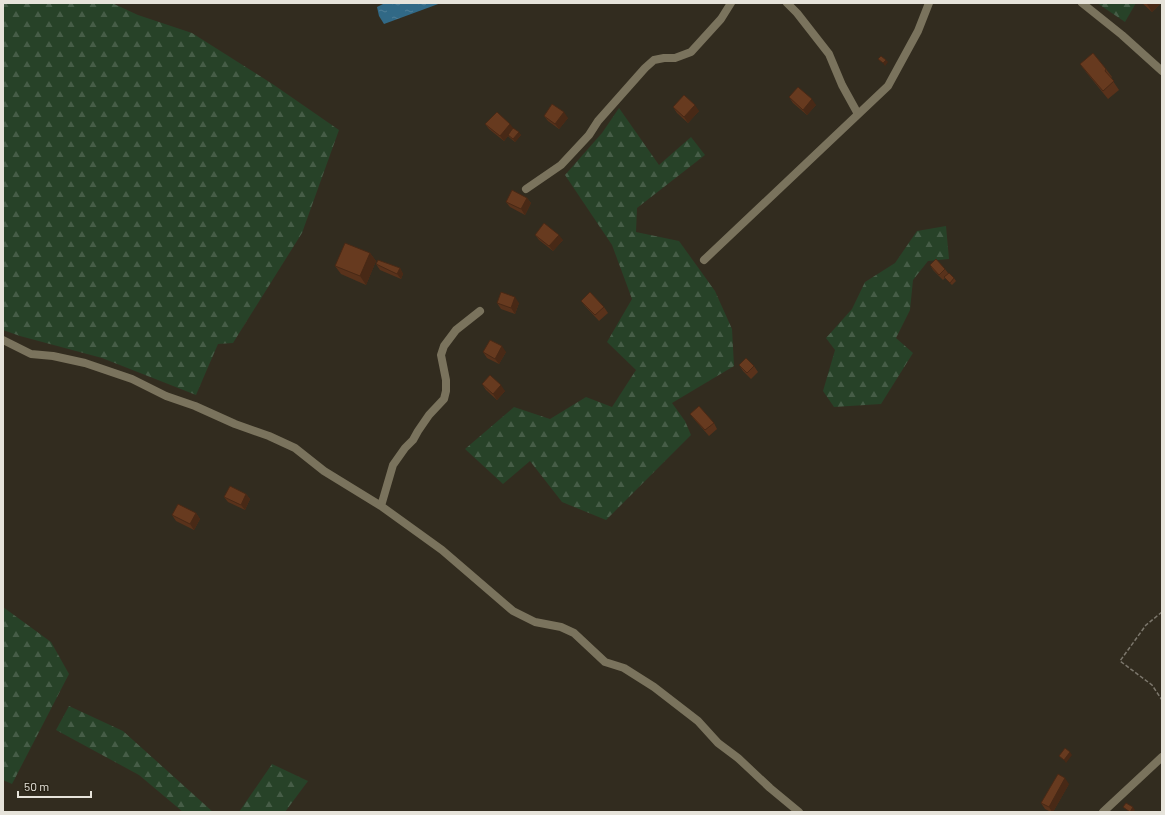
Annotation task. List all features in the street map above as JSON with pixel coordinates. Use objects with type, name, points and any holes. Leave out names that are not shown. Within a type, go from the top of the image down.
[{"type":"street","points":[[526,189],[560,165],[589,135],[598,121],[645,68],[654,60],[675,58],[691,52],[721,19],[732,3]]},
{"type":"street","points":[[787,3],[797,13],[829,54],[842,85],[858,114]]},
{"type":"street","points":[[704,260],[888,86],[918,31],[929,3]]},
{"type":"street","points":[[1082,3],[1122,35],[1162,71]]},
{"type":"street","points":[[381,506],[393,465],[405,448],[413,440],[429,415],[444,399],[446,380],[441,355],[444,346],[456,330],[480,311]]},
{"type":"street","points":[[3,340],[16,348],[31,354],[53,356],[85,363],[132,379],[166,396],[195,406],[234,424],[269,436],[295,448],[324,471],[381,506],[442,550],[513,611],[535,622],[561,628],[574,633],[605,662],[624,668],[654,687],[698,722],[718,743],[738,758],[770,788],[799,812]]},
{"type":"street","points":[[1103,812],[1162,756]]},
{"type":"path","points":[[1162,612],[1146,625],[1120,661],[1152,686],[1162,700]]},
{"type":"green space","points":[[3,3],[112,3],[138,15],[192,33],[274,85],[339,130],[302,233],[233,343],[218,344],[196,395],[102,358],[3,330]]},
{"type":"green space","points":[[1097,3],[1136,3],[1125,22]]},
{"type":"green space","points":[[619,108],[659,165],[691,137],[705,155],[637,208],[636,232],[679,241],[715,291],[732,329],[734,366],[672,403],[685,421],[691,435],[606,520],[562,502],[530,461],[503,484],[465,449],[514,407],[550,419],[586,397],[612,407],[636,370],[607,342],[632,299],[612,245],[565,175],[602,133]]},
{"type":"green space","points":[[946,226],[949,259],[928,261],[913,280],[910,310],[896,338],[913,353],[881,404],[834,407],[823,391],[835,350],[826,338],[852,309],[865,282],[895,263],[917,231]]},
{"type":"green space","points":[[3,607],[51,642],[69,674],[12,784],[3,780]]},
{"type":"green space","points":[[69,706],[123,731],[213,812],[183,812],[139,775],[56,730]]},
{"type":"green space","points":[[272,764],[308,781],[285,812],[239,812]]},
{"type":"water","points":[[385,3],[441,3],[384,24],[379,16],[377,7]]},
{"type":"building","points":[[1093,53],[1114,81],[1103,91],[1080,64]]},
{"type":"building","points":[[881,56],[886,60],[883,63],[878,59]]},
{"type":"building","points":[[798,87],[812,99],[803,110],[789,97]]},
{"type":"building","points":[[684,95],[695,105],[684,117],[673,107]]},
{"type":"building","points":[[552,104],[564,112],[555,124],[544,116]]},
{"type":"building","points":[[497,112],[510,124],[500,136],[485,124]]},
{"type":"building","points":[[513,128],[519,132],[513,139],[508,135]]},
{"type":"building","points":[[512,190],[527,198],[521,209],[506,202]]},
{"type":"building","points":[[544,223],[559,235],[549,246],[535,235]]},
{"type":"building","points":[[345,243],[370,253],[360,276],[335,266]]},
{"type":"building","points":[[936,259],[945,269],[939,275],[930,265]]},
{"type":"building","points":[[378,260],[400,268],[397,274],[376,264]]},
{"type":"building","points":[[949,273],[954,278],[950,283],[944,277]]},
{"type":"building","points":[[501,292],[515,297],[511,308],[497,303]]},
{"type":"building","points":[[590,292],[604,307],[595,315],[581,301]]},
{"type":"building","points":[[490,340],[502,346],[495,359],[483,352]]},
{"type":"building","points":[[746,358],[754,366],[747,373],[739,365]]},
{"type":"building","points":[[490,375],[501,385],[493,394],[482,384]]},
{"type":"building","points":[[699,406],[714,423],[705,430],[690,414]]},
{"type":"building","points":[[230,486],[246,494],[241,505],[224,497]]},
{"type":"building","points":[[178,504],[196,513],[190,524],[172,515]]},
{"type":"building","points":[[1065,748],[1070,752],[1064,760],[1059,756]]},
{"type":"building","points":[[1058,774],[1065,778],[1049,807],[1041,803]]},
{"type":"building","points":[[1126,803],[1133,807],[1130,812],[1123,807]]}]
